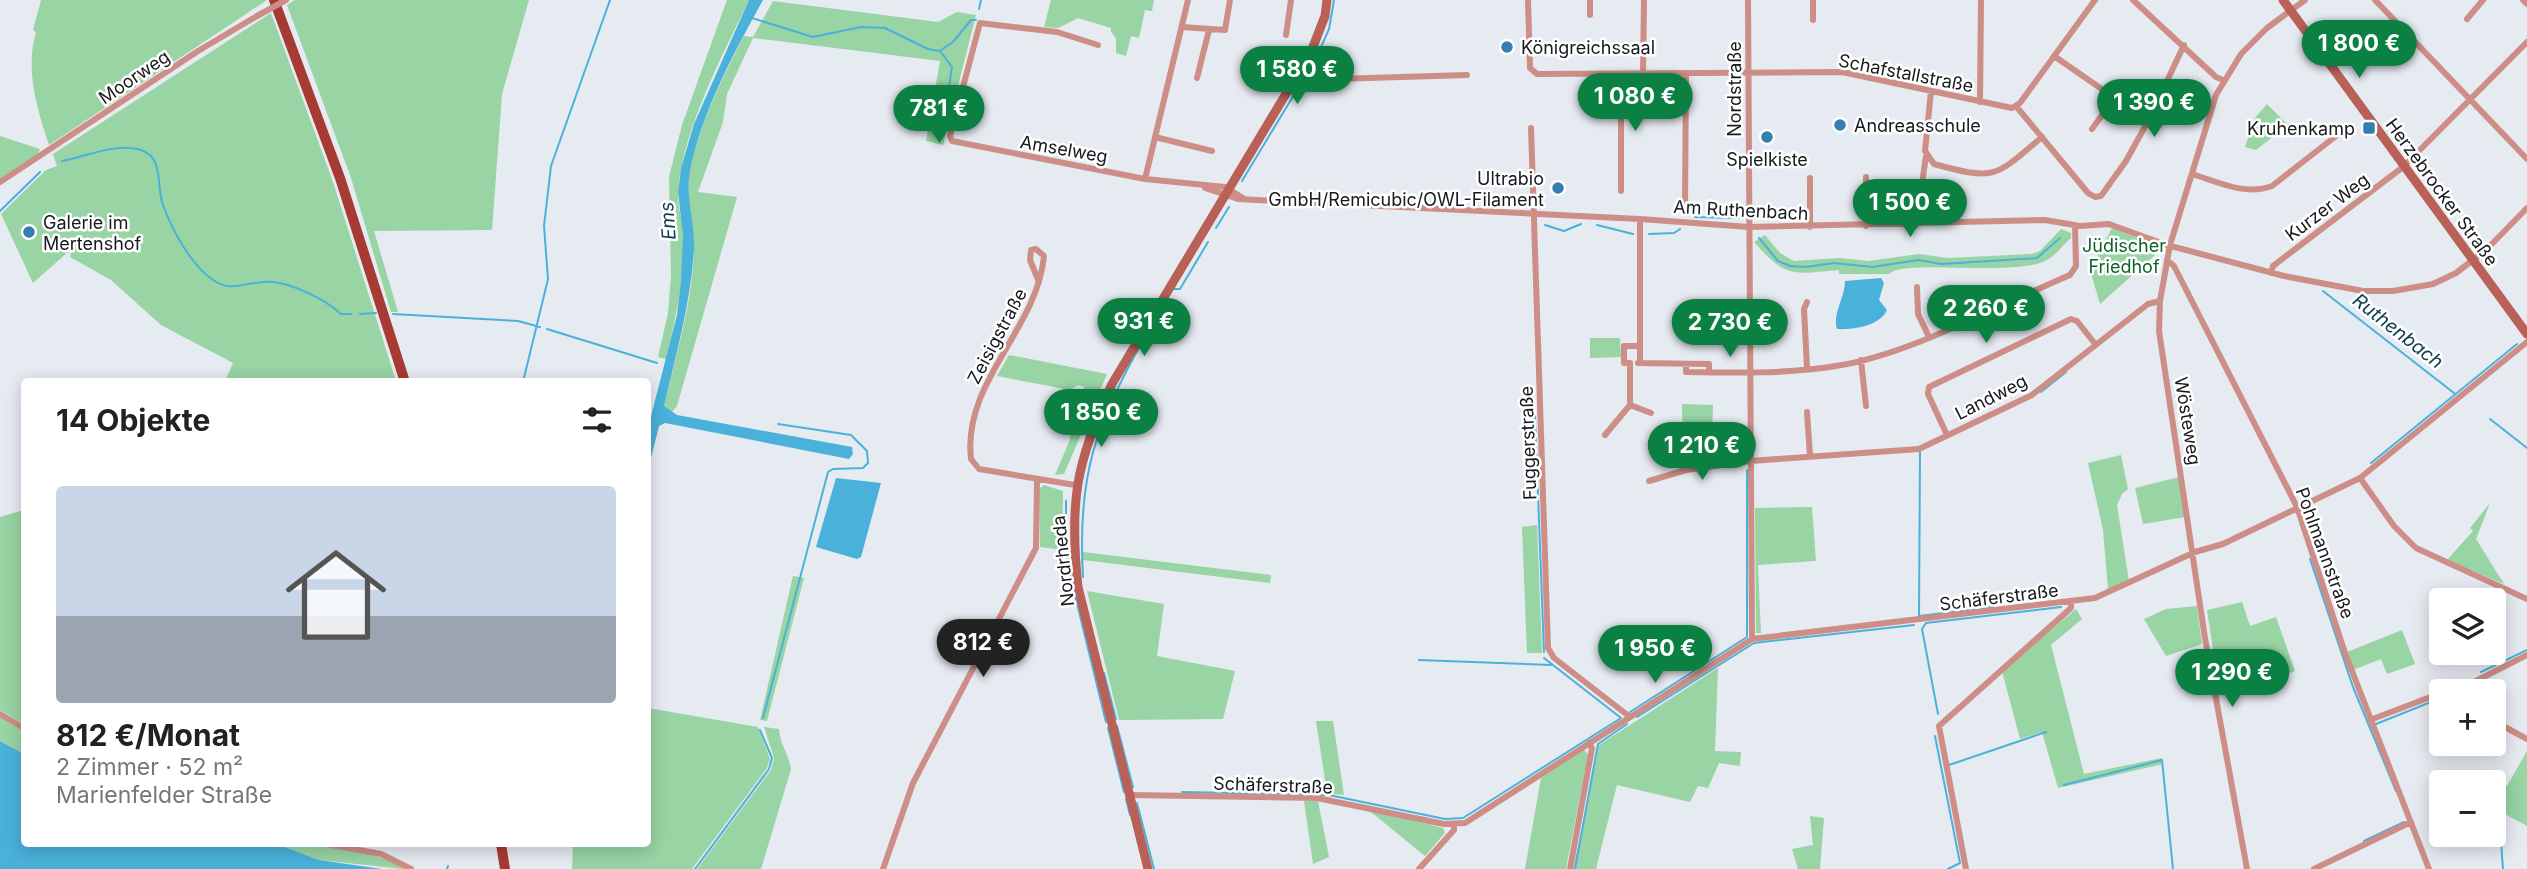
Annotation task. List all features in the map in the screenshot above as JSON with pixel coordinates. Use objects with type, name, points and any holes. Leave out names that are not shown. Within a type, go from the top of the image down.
[{"type":"main road","points":[[274,0],[340,178],[404,378]]},
{"type":"main road","name":"Nordrheda","points":[[1148,869],[1078,587],[1073,542],[1075,485],[1088,441],[1112,384],[1305,64],[1319,34],[1327,0]]},
{"type":"main road","name":"Herzebrocker Straße","points":[[2283,0],[2527,334]]},
{"type":"main road","points":[[501,847],[505,869]]},
{"type":"street","name":"Moorweg","points":[[0,182],[286,0]]},
{"type":"street","points":[[1145,179],[1188,0]]},
{"type":"street","points":[[1182,27],[1223,31],[1227,28],[1230,0]]},
{"type":"street","points":[[1286,34],[1291,0]]},
{"type":"street","name":"Schafstallstraße","points":[[1528,0],[1532,72],[1621,75],[1842,72],[1980,103],[2016,106]]},
{"type":"street","points":[[1590,0],[1590,15]]},
{"type":"street","points":[[1643,75],[1644,0]]},
{"type":"street","name":"Nordstraße","points":[[1748,0],[1752,639]]},
{"type":"street","points":[[1813,0],[1813,20]]},
{"type":"street","points":[[1980,103],[1981,0]]},
{"type":"street","points":[[2095,0],[2016,106],[2095,197],[2105,193],[2148,121],[2184,45]]},
{"type":"street","points":[[2133,0],[2216,77],[2223,80]]},
{"type":"street","name":"Wösteweg","points":[[2247,869],[2205,638],[2195,552],[2159,331],[2160,301],[2170,245],[2223,80],[2252,43],[2305,0]]},
{"type":"street","points":[[2375,0],[2527,159]]},
{"type":"street","points":[[2467,19],[2483,0]]},
{"type":"street","points":[[2523,0],[2527,4]]},
{"type":"street","name":"Amselweg","points":[[1098,44],[1057,32],[980,23],[950,136],[952,141],[1227,193]]},
{"type":"street","points":[[1197,78],[1209,30]]},
{"type":"street","points":[[2403,167],[2527,42]]},
{"type":"street","points":[[2054,56],[2113,100],[2148,121]]},
{"type":"street","points":[[1305,64],[1321,75],[1336,79],[1467,75]]},
{"type":"street","points":[[1685,206],[1686,73]]},
{"type":"street","points":[[1621,75],[1621,191]]},
{"type":"street","points":[[1916,225],[1926,156],[1931,91]]},
{"type":"street","points":[[2092,129],[2113,100]]},
{"type":"street","name":"Fuggerstraße","points":[[1531,128],[1548,648],[1554,658],[1630,718]]},
{"type":"street","points":[[1926,156],[1943,167],[1987,175],[1996,174],[2042,136]]},
{"type":"street","points":[[2192,174],[2243,190],[2262,190],[2272,186],[2336,136]]},
{"type":"street","points":[[1155,137],[1212,151]]},
{"type":"street","name":"Kurzer Weg","points":[[2271,273],[2273,266],[2403,167]]},
{"type":"street","points":[[1866,177],[1866,226]]},
{"type":"street","points":[[1810,178],[1810,227]]},
{"type":"street","name":"Am Ruthenbach","points":[[1227,193],[1242,198],[1640,219],[1749,228],[2054,220],[2075,225],[2109,224],[2170,245],[2271,273],[2343,288],[2393,291],[2444,280],[2474,260],[2527,208]]},
{"type":"street","points":[[1640,219],[1640,363]]},
{"type":"street","points":[[1640,346],[1624,346],[1625,363],[1686,364],[1686,372],[1750,372],[1836,366],[1895,352],[2070,275],[2076,266],[2075,225]]},
{"type":"street","name":"Zeisigstraße","points":[[1039,282],[1030,260],[1031,250],[1036,249],[1044,256],[1039,282],[1021,323],[985,383],[970,451],[971,460],[979,469],[1037,481],[1075,485]]},
{"type":"street","name":"Pohlmannstraße","points":[[2167,260],[2174,266],[2297,507],[2370,720],[2429,869]]},
{"type":"street","points":[[1917,287],[1918,314],[1929,337]]},
{"type":"street","name":"Landweg","points":[[1649,481],[1686,470],[1750,461],[1919,449],[2032,395],[2148,303],[2160,301]]},
{"type":"street","points":[[1807,302],[1804,309],[1807,368]]},
{"type":"street","points":[[1947,435],[1928,394],[1929,387],[2071,319],[2077,321],[2096,345]]},
{"type":"street","name":"Schäferstraße","points":[[1130,795],[1317,798],[1454,825],[1465,823],[1752,639],[2071,603],[2120,589],[2195,552],[2223,544],[2360,478],[2527,342]]},
{"type":"street","points":[[1861,360],[1866,406]]},
{"type":"street","points":[[1605,435],[1630,405],[1629,363]]},
{"type":"street","points":[[1630,405],[1651,413]]},
{"type":"street","points":[[1807,412],[1810,456]]},
{"type":"street","points":[[2360,478],[2394,526],[2416,548],[2527,599]]},
{"type":"street","points":[[883,869],[913,783],[1036,548],[1037,481]]},
{"type":"street","points":[[1966,869],[1939,726],[2071,608],[2071,603]]},
{"type":"street","points":[[2485,679],[2527,656]]},
{"type":"street","points":[[2370,720],[2429,698]]},
{"type":"street","points":[[0,714],[21,726]]},
{"type":"street","points":[[2506,727],[2527,739]]},
{"type":"street","points":[[1570,869],[1592,748],[1589,743]]},
{"type":"street","points":[[2314,869],[2410,822]]},
{"type":"street","name":"Schäferstraße","points":[[1419,869],[1454,830],[1454,825]]},
{"type":"street","points":[[342,847],[381,854],[411,869]]},
{"type":"green space","points":[[41,0],[267,0],[49,145],[32,75],[36,32],[33,30]]},
{"type":"green space","points":[[295,0],[529,0],[502,94],[492,230],[374,231],[398,312],[391,312],[351,178],[287,5]]},
{"type":"green space","points":[[727,0],[749,0],[706,92],[682,166],[678,190],[683,232],[681,284],[666,359],[658,357],[668,313],[671,276],[669,177],[682,125]]},
{"type":"green space","points":[[1051,0],[1154,0],[1152,11],[1145,10],[1139,38],[1131,36],[1126,56],[1116,53],[1116,38],[1111,28],[1078,18],[1058,28],[1044,27]]},
{"type":"green space","points":[[773,1],[938,22],[957,12],[976,15],[943,145],[926,141],[940,61],[753,38],[727,94],[723,122],[698,192],[737,197],[677,406],[671,413],[664,406],[683,328],[693,268],[694,238],[688,180],[694,153],[712,102],[744,36],[753,37]]},
{"type":"green space","points":[[271,13],[333,182],[395,378],[226,378],[233,363],[161,325],[111,280],[70,257],[71,253],[68,252],[33,283],[1,214],[46,170],[57,166],[53,154]]},
{"type":"green space","points":[[2267,104],[2288,125],[2256,150],[2245,147],[2254,119]]},
{"type":"green space","points":[[0,136],[40,149],[38,154],[0,179]]},
{"type":"green space","name":"Jüdischer Friedhof","points":[[2112,228],[2144,240],[2155,255],[2100,304],[2090,270]]},
{"type":"green space","points":[[2061,229],[2071,233],[2071,238],[2050,258],[2032,265],[2011,268],[1916,268],[1889,274],[1839,274],[1839,270],[1811,273],[1791,271],[1775,263],[1754,242],[1765,235],[1780,253],[1794,261],[1840,258],[1868,261],[1919,254],[1948,258],[2031,254],[2040,251]]},
{"type":"green space","points":[[1590,338],[1620,338],[1621,357],[1590,358]]},
{"type":"green space","points":[[1009,355],[1107,374],[1064,474],[1055,475],[1069,442],[1078,398],[1082,398],[1084,387],[1078,385],[1070,390],[997,376]]},
{"type":"green space","points":[[1682,404],[1713,405],[1712,435],[1725,435],[1729,460],[1683,466]]},
{"type":"green space","points":[[2121,455],[2128,489],[2122,494],[2117,505],[2129,581],[2108,589],[2103,530],[2088,463]]},
{"type":"green space","points":[[2179,477],[2185,517],[2143,524],[2135,488]]},
{"type":"green space","points":[[1044,485],[1063,491],[1062,550],[1040,547],[1039,489]]},
{"type":"green space","points":[[2490,503],[2476,539],[2504,584],[2447,560],[2473,531],[2470,528]]},
{"type":"green space","points":[[1812,507],[1816,561],[1758,565],[1761,633],[1756,633],[1755,508]]},
{"type":"green space","points":[[21,511],[21,722],[0,710],[0,517]]},
{"type":"green space","points":[[1537,525],[1542,653],[1527,653],[1522,527]]},
{"type":"green space","points":[[1083,552],[1271,575],[1270,583],[1083,560]]},
{"type":"green space","points":[[793,576],[804,578],[767,721],[760,720]]},
{"type":"green space","points":[[1087,591],[1164,604],[1157,656],[1235,671],[1223,719],[1119,720]]},
{"type":"green space","points":[[2242,602],[2250,626],[2276,617],[2295,671],[2265,681],[2256,656],[2215,663],[2207,610]]},
{"type":"green space","points":[[2197,606],[2202,644],[2166,656],[2144,619],[2166,609]]},
{"type":"green space","points":[[2076,609],[2082,619],[2051,645],[2084,774],[2162,758],[2163,764],[2058,788],[2042,732],[2020,739],[2002,671]]},
{"type":"green space","points":[[2402,630],[2415,664],[2387,674],[2381,659],[2353,670],[2347,652]]},
{"type":"green space","points":[[1718,668],[1715,751],[1741,752],[1740,766],[1719,763],[1708,788],[1698,786],[1690,802],[1617,785],[1596,869],[1573,869],[1599,745]]},
{"type":"green space","points":[[651,709],[758,727],[770,759],[767,768],[692,869],[572,869],[573,847],[651,847]]},
{"type":"green space","points":[[0,717],[21,729],[21,752],[0,741]]},
{"type":"green space","points":[[1316,721],[1333,721],[1344,795],[1327,793]]},
{"type":"green space","points":[[764,727],[779,729],[791,769],[761,869],[697,869],[771,770],[774,758]]},
{"type":"green space","points":[[1584,750],[1588,754],[1566,869],[1525,869],[1541,778]]},
{"type":"green space","points":[[2527,751],[2527,826],[2506,815],[2507,786]]},
{"type":"green space","points":[[1304,801],[1318,801],[1329,857],[1313,864]]},
{"type":"green space","points":[[1366,808],[1443,828],[1445,833],[1425,856]]},
{"type":"green space","points":[[1810,816],[1824,818],[1820,869],[1798,869],[1792,849],[1813,845]]},
{"type":"green space","points":[[285,847],[330,847],[356,851],[401,865],[403,869],[319,860]]},
{"type":"water","points":[[749,0],[763,0],[730,62],[695,149],[689,181],[694,239],[690,289],[664,406],[677,415],[852,447],[853,454],[849,459],[665,423],[659,426],[651,458],[651,416],[677,315],[683,236],[678,192],[681,168],[694,124]]},
{"type":"water","points":[[1881,278],[1884,283],[1879,300],[1887,310],[1883,315],[1865,326],[1837,329],[1836,318],[1845,281]]},
{"type":"water","points":[[836,478],[881,483],[861,557],[857,559],[816,547]]},
{"type":"water","points":[[0,741],[21,752],[21,847],[285,847],[319,860],[382,869],[0,869]]},
{"type":"waterway","points":[[524,378],[548,279],[544,226],[551,166],[610,0]]},
{"type":"waterway","points":[[979,9],[981,0]]},
{"type":"waterway","points":[[1314,63],[1329,29],[1334,0]]},
{"type":"waterway","name":"Ruthenbach","points":[[752,18],[813,37],[861,27],[885,28],[928,49],[940,51],[952,67],[947,107],[939,127],[941,135]]},
{"type":"waterway","points":[[941,50],[953,42],[971,20],[976,20]]},
{"type":"waterway","points":[[1242,181],[1307,73]]},
{"type":"waterway","points":[[62,161],[113,149],[142,150],[155,161],[163,205],[177,236],[197,265],[213,280],[225,286],[264,282],[283,284],[316,297],[341,314],[351,314]]},
{"type":"waterway","points":[[0,211],[40,172]]},
{"type":"waterway","points":[[1216,228],[1229,207]]},
{"type":"waterway","name":"Ruthenbach","points":[[1695,217],[1738,218]]},
{"type":"waterway","name":"Ruthenbach","points":[[1545,225],[1564,231],[1581,224]]},
{"type":"waterway","name":"Ruthenbach","points":[[1597,225],[1633,234]]},
{"type":"waterway","name":"Ruthenbach","points":[[1649,234],[1674,233],[1680,229]]},
{"type":"waterway","name":"Ruthenbach","points":[[1759,238],[1778,261],[1790,266],[1806,267],[1834,263],[1872,267],[1919,260],[1941,264],[2037,258],[2060,238]]},
{"type":"waterway","points":[[1173,289],[1180,289],[1208,242]]},
{"type":"waterway","name":"Ruthenbach","points":[[2323,291],[2454,393]]},
{"type":"waterway","points":[[360,314],[376,313]]},
{"type":"waterway","points":[[393,314],[518,321],[540,327]]},
{"type":"waterway","points":[[547,329],[657,363]]},
{"type":"waterway","points":[[1083,577],[1083,510],[1093,453],[1113,398],[1144,339]]},
{"type":"waterway","points":[[2371,463],[2517,344]]},
{"type":"waterway","points":[[2041,392],[2066,372]]},
{"type":"waterway","points":[[1535,416],[1544,652]]},
{"type":"waterway","name":"Ruthenbach","points":[[2490,419],[2527,448]]},
{"type":"waterway","points":[[763,718],[828,472],[833,469],[863,468],[868,463],[867,451],[851,435],[778,424]]},
{"type":"waterway","points":[[1920,452],[1919,616],[1994,607]]},
{"type":"waterway","points":[[1630,712],[1747,637],[1747,470]]},
{"type":"waterway","points":[[1066,501],[1066,549],[1072,586]]},
{"type":"waterway","points":[[2310,559],[2353,687],[2396,791]]},
{"type":"waterway","points":[[1074,591],[1106,722]]},
{"type":"waterway","points":[[1938,714],[1922,629],[1926,623],[2061,607]]},
{"type":"waterway","points":[[1637,717],[1754,643],[1914,625]]},
{"type":"waterway","points":[[2481,672],[2527,650]]},
{"type":"waterway","points":[[1182,792],[1329,795],[1445,819],[1463,818],[1621,718],[1544,658]]},
{"type":"waterway","points":[[1419,660],[1551,665]]},
{"type":"waterway","points":[[1104,673],[1116,719]]},
{"type":"waterway","points":[[2376,724],[2429,703]]},
{"type":"waterway","points":[[1575,869],[1598,744],[1627,724]]},
{"type":"waterway","points":[[1117,726],[1133,787]]},
{"type":"waterway","points":[[1108,728],[1124,792]]},
{"type":"waterway","points":[[695,869],[769,769],[772,758],[760,730]]},
{"type":"waterway","points":[[1949,765],[2046,732]]},
{"type":"waterway","points":[[1935,736],[1960,863],[1948,869]]},
{"type":"waterway","points":[[2064,785],[2162,760],[2173,869]]},
{"type":"waterway","points":[[1126,799],[1130,815]]},
{"type":"waterway","points":[[1137,803],[1154,869]]},
{"type":"waterway","points":[[2364,841],[2404,822]]},
{"type":"waterway","name":"Ruthenbach","points":[[2501,847],[2503,869]]},
{"type":"place","name":"Königreichssaal","points":[[1507,47]]},
{"type":"place","name":"Andreasschule","points":[[1840,125]]},
{"type":"place","name":"Kruhenkamp","points":[[2369,128]]},
{"type":"place","name":"Spielkiste","points":[[1767,137]]},
{"type":"place","name":"Ultrabio GmbH/Remicubic/OWL-Filament","points":[[1558,188]]},
{"type":"place","name":"Galerie im Mertenshof","points":[[29,232]]},
{"type":"water label","name":"Ems","points":[[668,221]]}]
